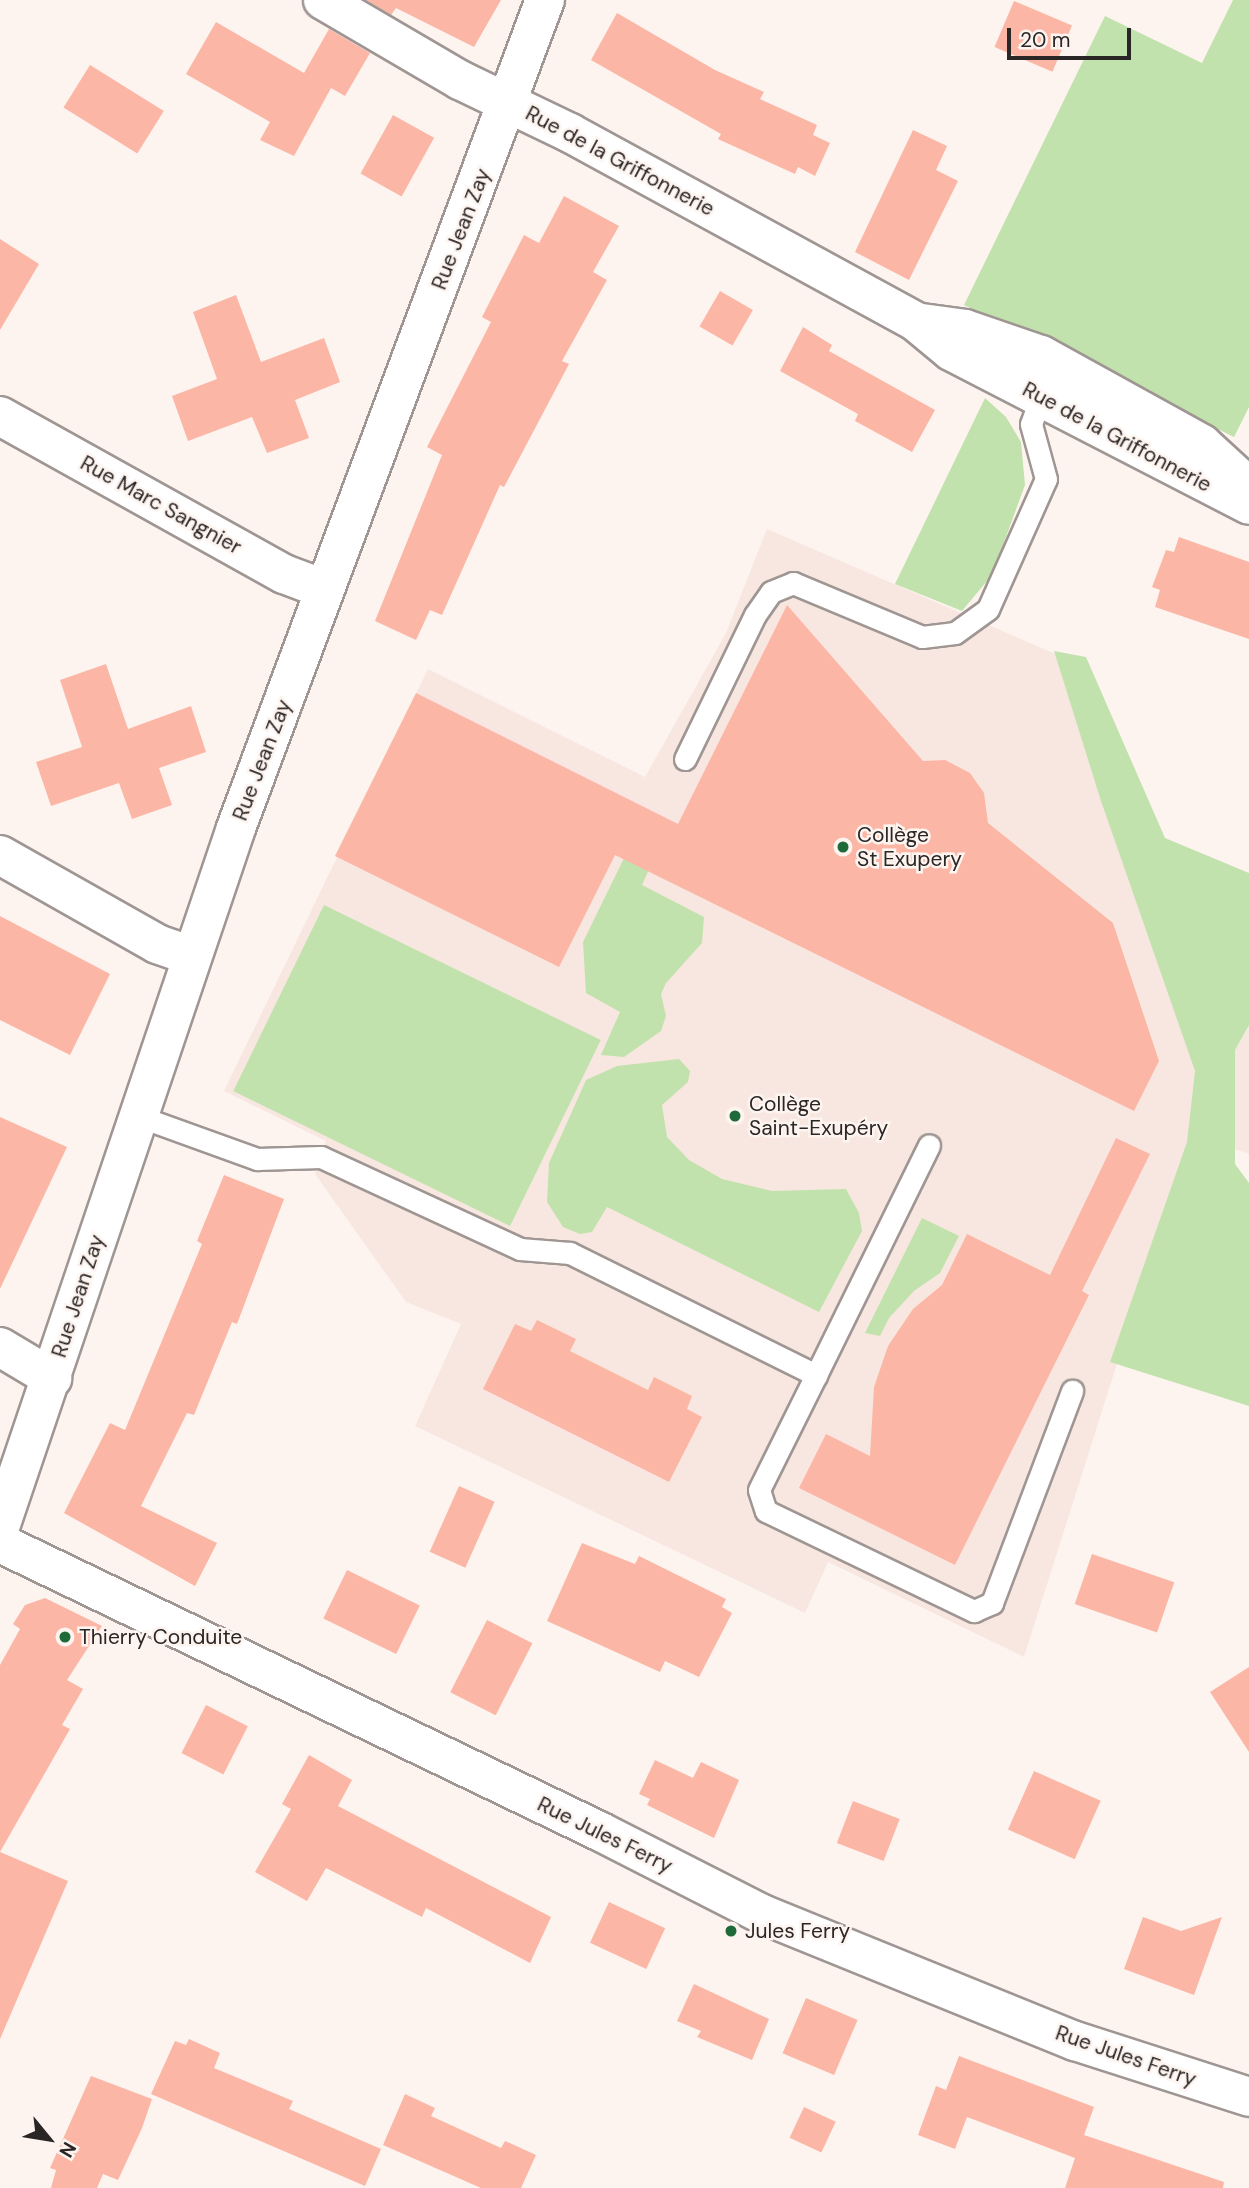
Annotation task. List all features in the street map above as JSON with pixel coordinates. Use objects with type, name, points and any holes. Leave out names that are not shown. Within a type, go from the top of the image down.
[{"type":"street","name":"Rue de la Griffonnerie","points":[[323,0],[460,80],[508,101],[916,322],[951,351],[1249,505]]},
{"type":"street","name":"Rue Jean Zay","points":[[0,1527],[191,956],[324,589],[545,0]]},
{"type":"street","name":"Rue de la Griffonnerie","points":[[916,322],[965,329],[1041,355],[1202,444],[1249,487]]},
{"type":"street","name":"Rue Marc Sangnier","points":[[0,416],[284,574],[324,589]]},
{"type":"street","points":[[0,855],[157,944],[191,956]]},
{"type":"street","points":[[0,1348],[52,1378]]},
{"type":"street","name":"Rue Jules Ferry","points":[[0,1543],[599,1831],[762,1914],[1075,2041],[1241,2101]]},
{"type":"lane","points":[[685,759],[755,615],[771,592],[793,583],[922,638],[955,633],[988,609],[1046,479],[1031,424],[1041,397]]},
{"type":"lane","points":[[138,1116],[257,1159],[321,1157],[520,1249],[570,1253],[816,1375]]},
{"type":"lane","points":[[929,1146],[759,1490],[766,1511],[974,1611],[992,1603],[1072,1391]]},
{"type":"shaded area","name":"Collège Saint-Exupéry","points":[[767,529],[1067,659],[1207,1080],[1024,1657],[828,1562],[805,1613],[415,1426],[461,1324],[406,1302],[315,1174],[326,1141],[224,1091],[428,669],[645,777],[726,633]]},
{"type":"shaded area","points":[[1249,984],[1249,1154],[1197,1136]]},
{"type":"green space","points":[[1233,0],[1249,0],[1249,407],[1234,437],[964,305],[1105,16],[1202,63]]},
{"type":"green space","points":[[985,398],[1006,417],[1021,442],[1025,485],[992,575],[962,611],[895,584]]},
{"type":"green space","points":[[1054,651],[1086,657],[1165,838],[1249,873],[1249,1025],[1235,1050],[1235,1164],[1249,1183],[1249,1406],[1110,1362],[1187,1142],[1195,1071],[1101,801]]},
{"type":"green space","points":[[646,813],[669,825],[642,885],[704,917],[702,943],[666,983],[661,994],[666,1016],[661,1031],[624,1057],[601,1055],[620,1012],[586,993],[583,942]]},
{"type":"green space","points":[[324,905],[601,1040],[510,1226],[233,1091]]},
{"type":"green space","points":[[679,1059],[690,1071],[688,1082],[662,1105],[667,1137],[689,1160],[722,1179],[772,1191],[846,1189],[859,1213],[862,1231],[819,1312],[607,1207],[592,1232],[580,1234],[563,1227],[547,1202],[549,1163],[586,1080],[617,1066]]},
{"type":"green space","points":[[922,1218],[959,1236],[940,1273],[914,1291],[889,1318],[880,1336],[865,1333]]},
{"type":"building","points":[[366,0],[501,0],[474,47],[396,8],[391,15]]},
{"type":"building","points":[[1014,1],[1072,26],[1052,72],[994,47]]},
{"type":"building","points":[[617,13],[715,70],[764,92],[760,99],[817,125],[813,135],[830,143],[815,176],[798,167],[795,174],[718,139],[721,134],[591,60]]},
{"type":"building","points":[[216,22],[304,73],[329,29],[370,53],[345,96],[331,88],[294,156],[260,140],[270,122],[186,74]]},
{"type":"building","points":[[90,65],[164,111],[137,154],[64,107]]},
{"type":"building","points":[[393,115],[434,138],[402,196],[361,174]]},
{"type":"building","points":[[913,130],[947,146],[936,170],[958,181],[909,280],[855,252]]},
{"type":"building","points":[[564,196],[619,226],[593,272],[607,280],[562,361],[569,364],[504,487],[500,485],[442,615],[430,610],[416,640],[375,621],[442,455],[427,447],[491,322],[482,317],[524,235],[539,243]]},
{"type":"building","points":[[0,239],[39,264],[0,330]]},
{"type":"building","points":[[720,291],[753,310],[732,346],[700,327]]},
{"type":"building","points":[[236,295],[261,362],[324,338],[340,382],[295,400],[309,438],[267,453],[252,417],[188,441],[172,396],[217,379],[193,312]]},
{"type":"building","points":[[803,327],[832,345],[829,351],[935,410],[912,452],[855,421],[858,414],[780,371]]},
{"type":"building","points":[[1179,537],[1249,562],[1249,639],[1155,607],[1160,590],[1152,587],[1166,550],[1174,552]]},
{"type":"building","name":"Collège St Exupery","points":[[787,605],[923,761],[945,760],[970,773],[984,793],[988,823],[1113,923],[1159,1061],[1134,1111],[615,855],[559,967],[335,856],[416,693],[678,824]]},
{"type":"building","points":[[106,664],[128,729],[191,706],[206,752],[159,768],[172,805],[132,819],[119,783],[51,806],[36,762],[82,747],[60,680]]},
{"type":"building","points":[[0,916],[110,974],[70,1055],[0,1020]]},
{"type":"building","points":[[0,1117],[67,1147],[0,1289]]},
{"type":"building","points":[[1116,1138],[1150,1154],[1082,1291],[1089,1295],[955,1565],[799,1488],[826,1434],[870,1456],[874,1387],[888,1346],[913,1309],[942,1285],[967,1234],[1050,1275]]},
{"type":"building","points":[[224,1175],[284,1199],[237,1324],[232,1322],[194,1415],[187,1413],[141,1506],[217,1543],[195,1586],[64,1513],[110,1423],[125,1430],[202,1244],[197,1241]]},
{"type":"building","points":[[537,1320],[576,1339],[570,1351],[648,1390],[654,1377],[692,1396],[687,1409],[702,1417],[669,1482],[483,1389],[515,1324],[531,1331]]},
{"type":"building","points":[[459,1486],[495,1502],[465,1568],[430,1552]]},
{"type":"building","points":[[582,1543],[635,1564],[639,1556],[726,1599],[722,1607],[732,1613],[699,1677],[665,1661],[660,1672],[547,1621]]},
{"type":"building","points":[[1092,1554],[1174,1582],[1157,1632],[1075,1604]]},
{"type":"building","points":[[347,1570],[420,1606],[396,1654],[323,1619]]},
{"type":"building","points":[[45,1598],[102,1626],[67,1680],[83,1689],[62,1725],[70,1729],[0,1852],[0,1665],[20,1629],[13,1624],[25,1605]]},
{"type":"building","points":[[487,1620],[532,1643],[496,1715],[450,1692]]},
{"type":"building","points":[[1249,1667],[1249,1752],[1210,1692]]},
{"type":"building","points":[[206,1705],[248,1726],[223,1774],[181,1753]]},
{"type":"building","points":[[309,1755],[352,1780],[338,1806],[551,1917],[530,1963],[426,1908],[422,1917],[326,1868],[307,1901],[255,1872],[291,1809],[282,1804]]},
{"type":"building","points":[[655,1760],[693,1778],[701,1762],[739,1780],[714,1838],[647,1805],[650,1799],[639,1794]]},
{"type":"building","points":[[1034,1771],[1101,1801],[1075,1859],[1008,1829]]},
{"type":"building","points":[[853,1801],[900,1819],[884,1861],[837,1843]]},
{"type":"building","points":[[0,1852],[68,1881],[0,2039]]},
{"type":"building","points":[[609,1902],[665,1928],[646,1969],[590,1943]]},
{"type":"building","points":[[1143,1917],[1181,1931],[1222,1917],[1194,1995],[1124,1969]]},
{"type":"building","points":[[694,1984],[769,2019],[752,2060],[697,2037],[701,2031],[677,2021]]},
{"type":"building","points":[[806,1998],[858,2020],[834,2075],[783,2053]]},
{"type":"building","points":[[189,2039],[220,2053],[214,2068],[293,2101],[289,2109],[381,2149],[365,2186],[151,2094],[175,2041],[186,2045]]},
{"type":"building","points":[[959,2056],[1094,2107],[1084,2135],[1224,2182],[1223,2188],[1065,2188],[1075,2158],[967,2117],[955,2149],[918,2135],[936,2086],[946,2090]]},
{"type":"building","points":[[91,2076],[152,2099],[142,2128],[118,2180],[103,2174],[97,2188],[51,2188],[56,2170],[50,2168]]},
{"type":"building","points":[[405,2094],[435,2108],[431,2116],[501,2148],[505,2141],[536,2155],[521,2188],[481,2188],[383,2145]]},
{"type":"building","points":[[804,2107],[836,2122],[821,2153],[790,2138]]},
{"type":"place","name":"Collège St Exupery","points":[[843,847]]},
{"type":"place","name":"Collège Saint-Exupéry","points":[[735,1116]]},
{"type":"place","name":"Thierry Conduite","points":[[65,1637]]},
{"type":"place","name":"Jules Ferry","points":[[731,1931]]}]
